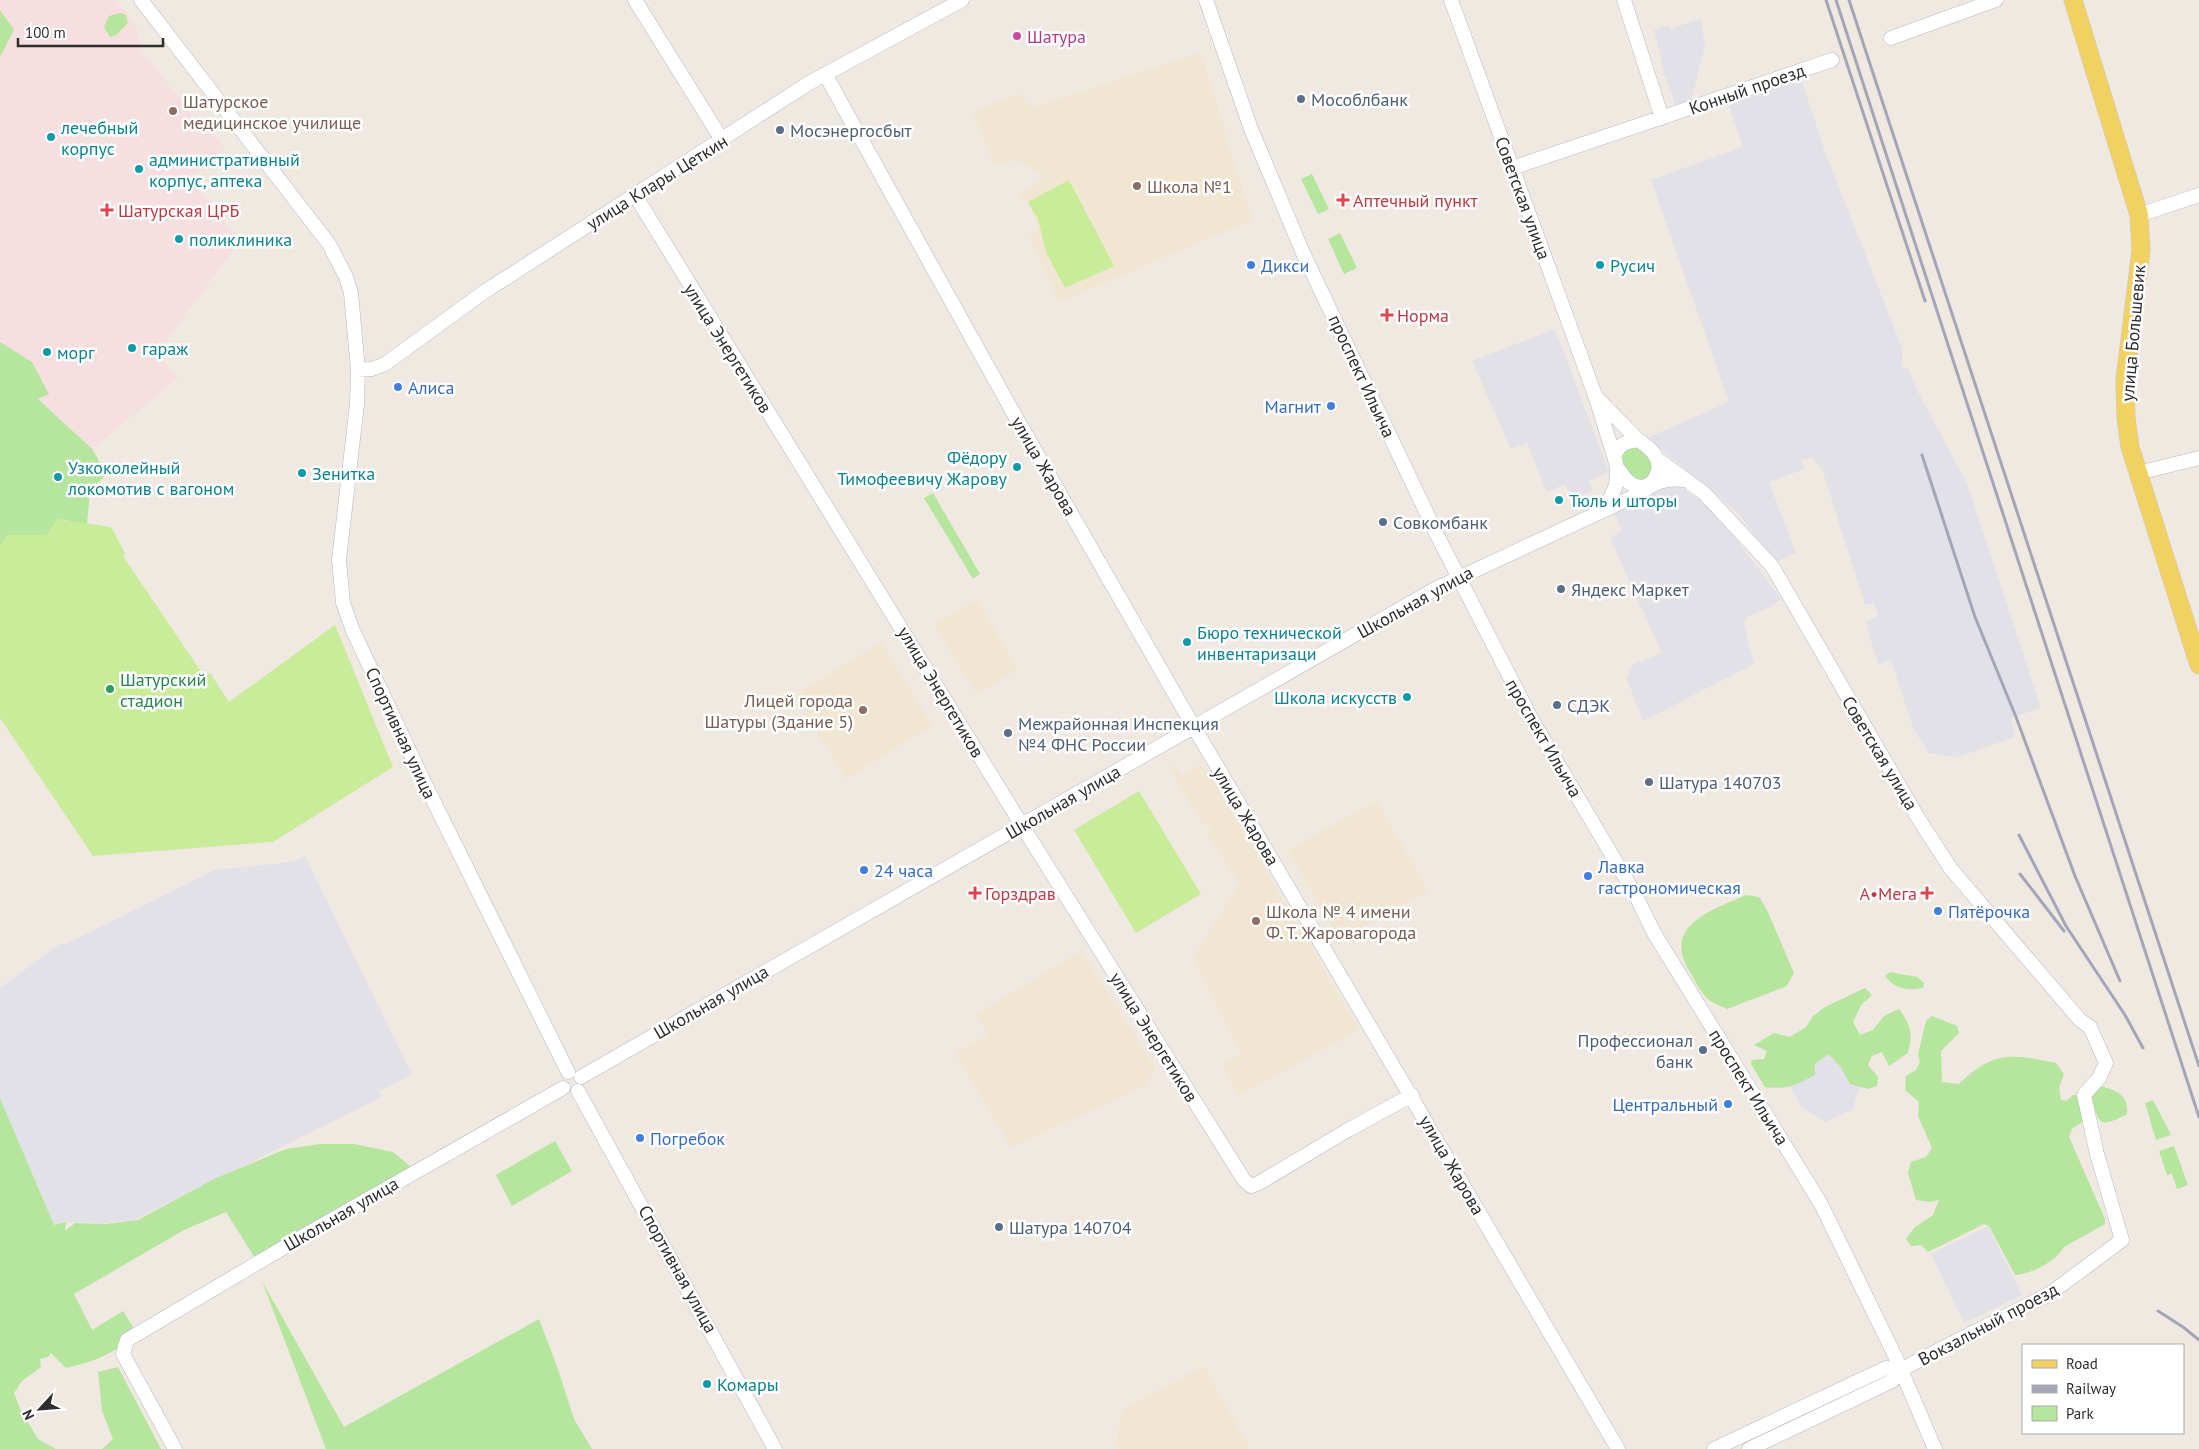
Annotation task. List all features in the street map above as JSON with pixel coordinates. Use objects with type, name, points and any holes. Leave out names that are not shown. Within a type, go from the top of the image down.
[{"type":"main road","name":"улица Большевик","points":[[2073,0],[2139,215],[2141,250],[2125,380],[2126,418],[2138,473],[2199,665]]},
{"type":"street","name":"Спортивная улица","points":[[142,0],[329,244],[346,277],[351,293],[358,370],[357,404],[339,560],[343,602],[353,631],[424,782],[575,1074]]},
{"type":"street","points":[[635,0],[722,140]]},
{"type":"street","name":"улица Клары Цеткин","points":[[358,370],[372,369],[385,364],[484,292],[825,74],[962,0]]},
{"type":"street","name":"проспект Ильича","points":[[1206,0],[1251,129],[1303,253],[1458,577],[1532,720],[1635,894],[1654,933],[1822,1204],[1935,1449]]},
{"type":"street","name":"Советская улица","points":[[1451,0],[1594,395],[1614,456]]},
{"type":"street","points":[[1624,0],[1662,118]]},
{"type":"street","points":[[1891,38],[1996,0]]},
{"type":"street","name":"Конный проезд","points":[[1512,168],[1832,60]]},
{"type":"street","name":"улица Жарова","points":[[825,74],[1012,410],[1193,726],[1412,1095],[1618,1449]]},
{"type":"street","points":[[2139,215],[2199,195]]},
{"type":"street","name":"улица Энергетиков","points":[[635,196],[1022,826],[1244,1180],[1250,1186],[1412,1095]]},
{"type":"street","name":"Советская улица","points":[[1594,395],[1638,440]]},
{"type":"street","points":[[1650,484],[1657,476],[1657,459],[1652,450],[1638,440],[1625,442],[1618,446],[1614,456],[1619,470],[1626,480],[1634,485],[1639,487],[1678,479],[1689,482]]},
{"type":"street","points":[[2138,473],[2199,458]]},
{"type":"street","name":"Советская улица","points":[[1657,459],[1704,493],[1734,523],[1772,566],[1918,818],[1951,869],[2080,1020],[2090,1027],[2106,1064],[2099,1078],[2084,1095],[2097,1154],[2122,1240]]},
{"type":"street","points":[[1603,509],[1616,486],[1619,470]]},
{"type":"street","name":"Школьная улица","points":[[575,1074],[1022,826],[1193,726],[1458,577],[1641,493],[1650,484]]},
{"type":"street","points":[[575,1074],[583,1082],[578,1091],[572,1093],[563,1088],[563,1076],[575,1074]]},
{"type":"street","name":"Школьная улица","points":[[175,1449],[123,1354],[127,1340],[563,1088]]},
{"type":"street","name":"Спортивная улица","points":[[578,1091],[776,1449]]},
{"type":"street","name":"Вокзальный проезд","points":[[1900,1370],[2051,1294],[2122,1240]]},
{"type":"street","points":[[1714,1449],[1886,1368],[1900,1370],[1892,1381],[1749,1449]]},
{"type":"shaded area","name":"Шатурская ЦРБ","points":[[0,0],[116,0],[136,26],[142,51],[205,131],[212,133],[225,149],[190,178],[239,242],[157,353],[178,378],[92,449],[0,364]]},
{"type":"shaded area","points":[[1701,18],[1705,46],[1691,102],[1676,108],[1664,72],[1654,30],[1669,25],[1671,29]]},
{"type":"shaded area","name":"Школа №1","points":[[1201,53],[1252,220],[1059,302],[1030,238],[1038,226],[1028,202],[1017,196],[1046,176],[1017,160],[995,166],[973,112],[1019,93],[1031,108]]},
{"type":"shaded area","points":[[1801,79],[1825,152],[1902,348],[1902,366],[1909,370],[1919,394],[1967,483],[2041,708],[2011,718],[2015,737],[1955,758],[1928,752],[1914,730],[1891,660],[1878,664],[1865,621],[1878,616],[1874,603],[1865,605],[1822,469],[1816,462],[1811,457],[1801,460],[1805,469],[1769,482],[1796,553],[1776,562],[1737,512],[1647,438],[1729,402],[1651,180],[1743,147],[1728,103]]},
{"type":"shaded area","points":[[1555,329],[1609,472],[1589,481],[1593,490],[1573,500],[1565,484],[1547,492],[1527,443],[1511,449],[1472,361]]},
{"type":"shaded area","points":[[1673,483],[1699,499],[1728,528],[1781,599],[1769,608],[1748,616],[1744,624],[1754,664],[1643,721],[1627,679],[1632,665],[1662,653],[1610,538],[1622,530],[1612,510]]},
{"type":"shaded area","points":[[977,599],[1018,669],[977,695],[935,625]]},
{"type":"shaded area","name":"Лицей города Шатуры (Здание 5)","points":[[881,642],[932,725],[846,779],[795,696]]},
{"type":"shaded area","name":"Школа № 4 имени Ф. Т. Жаровагорода","points":[[1203,763],[1359,1030],[1239,1095],[1222,1065],[1242,1054],[1193,958],[1239,884],[1206,831],[1212,827],[1209,822],[1203,825],[1169,768],[1174,765],[1181,776]]},
{"type":"shaded area","points":[[1377,801],[1428,891],[1340,940],[1288,850]]},
{"type":"shaded area","points":[[305,856],[412,1075],[379,1091],[382,1097],[134,1220],[103,1223],[66,1222],[54,1225],[0,1098],[0,988],[60,944],[66,944],[215,870],[293,862]]},
{"type":"shaded area","points":[[1081,951],[1155,1067],[1147,1085],[1011,1147],[955,1053],[989,1034],[975,1015]]},
{"type":"shaded area","points":[[1816,1028],[1863,1078],[1852,1110],[1825,1122],[1801,1107],[1782,1071]]},
{"type":"shaded area","points":[[1988,1226],[2022,1295],[1964,1323],[1931,1254]]},
{"type":"shaded area","points":[[1204,1366],[1250,1449],[1115,1449],[1123,1409]]},
{"type":"green space","points":[[0,10],[14,30],[0,57]]},
{"type":"green space","points":[[121,13],[126,15],[128,23],[116,35],[110,37],[104,27],[109,16]]},
{"type":"green space","points":[[1312,174],[1329,209],[1318,214],[1301,179]]},
{"type":"green space","points":[[1069,180],[1114,266],[1065,288],[1046,252],[1038,219],[1028,202]]},
{"type":"green space","points":[[1340,233],[1357,268],[1344,274],[1328,239]]},
{"type":"green space","points":[[0,342],[32,362],[49,394],[38,399],[92,449],[107,474],[90,491],[87,524],[57,519],[47,535],[7,535],[0,546]]},
{"type":"green space","points":[[1636,446],[1653,461],[1651,475],[1644,481],[1630,479],[1622,460],[1623,451]]},
{"type":"green space","points":[[933,493],[980,574],[973,579],[924,498]]},
{"type":"green space","name":"Шатурский стадион","points":[[57,519],[111,527],[125,553],[123,556],[204,676],[210,673],[229,702],[335,625],[393,767],[273,842],[93,856],[0,718],[0,546],[7,535],[47,535]]},
{"type":"green space","points":[[1139,791],[1201,894],[1136,933],[1074,830]]},
{"type":"green space","points":[[1746,895],[1759,897],[1767,910],[1794,973],[1787,986],[1727,1009],[1711,1001],[1702,993],[1683,956],[1682,942],[1686,931],[1694,922],[1718,907]]},
{"type":"green space","points":[[1890,972],[1917,977],[1924,983],[1923,988],[1907,989],[1897,986],[1885,976]]},
{"type":"green space","points":[[1865,988],[1872,995],[1861,1005],[1853,1022],[1860,1035],[1873,1030],[1884,1016],[1899,1009],[1906,1020],[1911,1035],[1908,1053],[1889,1066],[1882,1052],[1872,1056],[1868,1065],[1878,1077],[1877,1086],[1868,1089],[1850,1084],[1840,1066],[1828,1054],[1815,1064],[1815,1075],[1802,1082],[1779,1088],[1765,1087],[1751,1064],[1752,1060],[1764,1059],[1767,1051],[1754,1045],[1774,1033],[1790,1037],[1806,1027],[1813,1016],[1825,1007]]},
{"type":"green space","points":[[1932,1016],[1957,1026],[1959,1033],[1941,1051],[1942,1082],[1959,1084],[1971,1073],[1993,1060],[2004,1057],[2027,1058],[2056,1063],[2064,1074],[2059,1088],[2061,1100],[2066,1101],[2073,1095],[2081,1096],[2084,1121],[2072,1129],[2069,1137],[2105,1219],[2105,1224],[2064,1247],[2055,1258],[2036,1270],[2015,1275],[1989,1226],[1984,1224],[1928,1252],[1921,1245],[1911,1246],[1906,1239],[1914,1228],[1933,1215],[1939,1200],[1930,1202],[1916,1200],[1908,1173],[1911,1162],[1926,1157],[1932,1148],[1918,1116],[1919,1102],[1905,1090],[1906,1076],[1916,1070],[1920,1062],[1918,1054],[1926,1021]]},
{"type":"green space","points":[[2100,1086],[2111,1089],[2124,1098],[2127,1114],[2110,1122],[2101,1121],[2098,1118],[2090,1095]]},
{"type":"green space","points":[[0,1098],[54,1225],[66,1222],[65,1231],[75,1223],[106,1224],[138,1220],[214,1179],[286,1149],[320,1144],[354,1144],[393,1152],[416,1171],[258,1263],[226,1212],[184,1230],[74,1294],[92,1330],[123,1311],[137,1333],[113,1351],[95,1360],[76,1366],[66,1368],[51,1353],[48,1357],[40,1359],[41,1367],[22,1381],[14,1393],[21,1411],[38,1439],[56,1449],[0,1449]]},
{"type":"green space","points":[[2153,1100],[2171,1135],[2156,1140],[2145,1103]]},
{"type":"green space","points":[[555,1141],[572,1171],[512,1206],[496,1175]]},
{"type":"green space","points":[[2174,1146],[2188,1185],[2177,1189],[2172,1174],[2167,1175],[2159,1151]]},
{"type":"green space","points":[[262,1281],[344,1427],[539,1319],[574,1419],[592,1449],[326,1449]]},
{"type":"green space","points":[[118,1367],[161,1449],[102,1449],[113,1439],[102,1411],[98,1372]]},
{"type":"railway","points":[[1826,0],[1925,301]]},
{"type":"railway","points":[[1836,0],[2199,1117]]},
{"type":"railway","points":[[1849,0],[2199,1066]]},
{"type":"railway","points":[[1922,455],[1975,617],[2016,717],[2075,876],[2120,981]]},
{"type":"railway","points":[[2019,835],[2066,926],[2125,1015],[2143,1048]]},
{"type":"railway","points":[[2020,874],[2064,931]]},
{"type":"railway","points":[[2158,1311],[2199,1340]]},
{"type":"place","name":"Шатура","points":[[1017,36]]},
{"type":"place","name":"Мособлбанк","points":[[1301,99]]},
{"type":"place","name":"Шатурское медицинское училище","points":[[173,111]]},
{"type":"place","name":"Мосэнергосбыт","points":[[780,130]]},
{"type":"place","name":"лечебный корпус","points":[[51,137]]},
{"type":"place","name":"административный корпус, аптека","points":[[139,169]]},
{"type":"place","name":"Школа №1","points":[[1137,186]]},
{"type":"place","name":"Аптечный пункт","points":[[1343,200]]},
{"type":"place","name":"Шатурская ЦРБ","points":[[107,210]]},
{"type":"place","name":"поликлиника","points":[[179,239]]},
{"type":"place","name":"Дикси","points":[[1251,265]]},
{"type":"place","name":"Русич","points":[[1600,265]]},
{"type":"place","name":"Норма","points":[[1387,315]]},
{"type":"place","name":"гараж","points":[[132,348]]},
{"type":"place","name":"морг","points":[[47,352]]},
{"type":"place","name":"Алиса","points":[[398,387]]},
{"type":"place","name":"Магнит","points":[[1331,406]]},
{"type":"place","name":"Фёдору Тимофеевичу Жарову","points":[[1017,467]]},
{"type":"place","name":"Зенитка","points":[[302,473]]},
{"type":"place","name":"Узкоколейный локомотив с вагоном","points":[[58,477]]},
{"type":"place","name":"Тюль и шторы","points":[[1559,500]]},
{"type":"place","name":"Совкомбанк","points":[[1383,522]]},
{"type":"place","name":"Яндекс Маркет","points":[[1561,589]]},
{"type":"place","name":"Бюро технической инвентаризаци","points":[[1187,642]]},
{"type":"place","name":"Шатурский стадион","points":[[110,689]]},
{"type":"place","name":"Школа искусств","points":[[1407,697]]},
{"type":"place","name":"СДЭК","points":[[1557,705]]},
{"type":"place","name":"Лицей города Шатуры (Здание 5)","points":[[863,710]]},
{"type":"place","name":"Межрайонная Инспекция №4 ФНС России","points":[[1008,733]]},
{"type":"place","name":"Шатура 140703","points":[[1649,782]]},
{"type":"place","name":"24 часа","points":[[864,870]]},
{"type":"place","name":"Лавка гастрономическая","points":[[1588,876]]},
{"type":"place","name":"Горздрав","points":[[975,893]]},
{"type":"place","name":"А•Мега","points":[[1927,893]]},
{"type":"place","name":"Пятёрочка","points":[[1938,911]]},
{"type":"place","name":"Школа № 4 имени Ф. Т. Жаровагорода","points":[[1256,921]]},
{"type":"place","name":"Профессионал банк","points":[[1703,1050]]},
{"type":"place","name":"Центральный","points":[[1728,1104]]},
{"type":"place","name":"Погребок","points":[[640,1138]]},
{"type":"place","name":"Шатура 140704","points":[[999,1227]]},
{"type":"place","name":"Комары","points":[[707,1384]]}]
